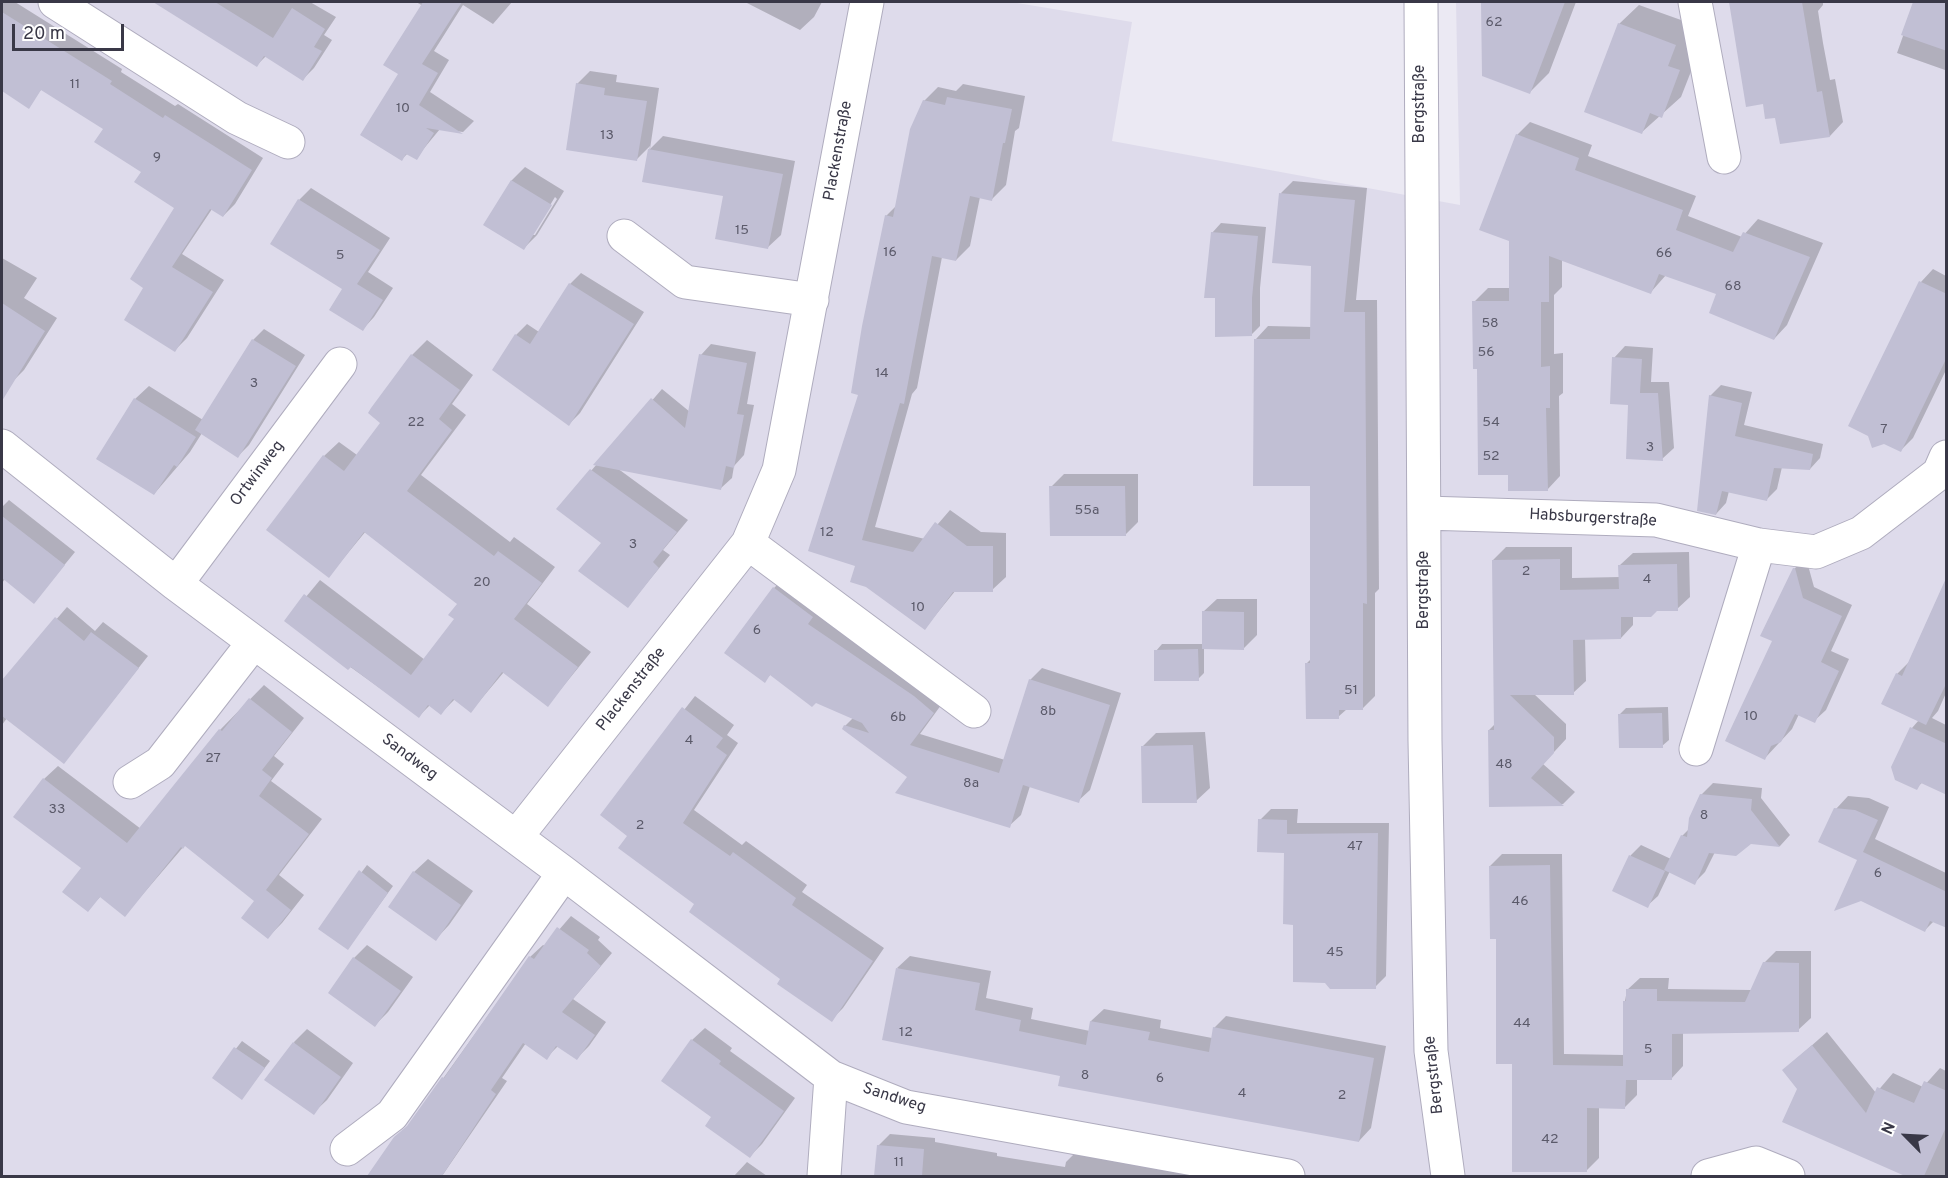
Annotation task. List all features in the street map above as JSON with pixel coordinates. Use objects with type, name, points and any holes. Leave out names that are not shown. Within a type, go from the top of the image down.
[{"type":"street","points":[[55,2],[237,118],[288,142]]},
{"type":"street","name":"Plackenstraße","points":[[516,837],[747,543],[779,470],[867,2]]},
{"type":"street","name":"Bergstraße","points":[[1421,2],[1425,741],[1431,1051],[1448,1176]]},
{"type":"street","points":[[1695,2],[1724,157]]},
{"type":"street","points":[[624,236],[685,282],[812,300]]},
{"type":"street","name":"Ortwinweg","points":[[176,584],[340,364]]},
{"type":"street","name":"Sandweg","points":[[2,446],[176,584],[564,873],[831,1077],[906,1107],[1288,1176]]},
{"type":"street","name":"Habsburgerstraße","points":[[1425,513],[1656,520],[1759,545],[1816,552],[1861,534],[1944,470]]},
{"type":"street","points":[[747,543],[974,711]]},
{"type":"street","points":[[1696,749],[1759,545]]},
{"type":"street","points":[[130,782],[160,763],[254,642]]},
{"type":"street","points":[[347,1149],[392,1115],[564,873]]},
{"type":"street","points":[[824,1176],[831,1077]]},
{"type":"street","points":[[1708,1176],[1756,1163],[1788,1176]]},
{"type":"shaded area","points":[[2,2],[1011,2],[1132,22],[1112,141],[1460,205],[1456,2],[1946,2],[1946,1176],[2,1176]]},
{"type":"building","points":[[153,2],[215,2],[273,38],[292,8],[325,29],[314,47],[322,51],[303,81],[264,56],[257,67]]},
{"type":"building","points":[[423,2],[462,2],[422,64],[438,73],[419,105],[463,134],[426,128],[434,133],[417,160],[406,154],[402,161],[360,135],[398,74],[383,65]]},
{"type":"building","points":[[1481,2],[1565,2],[1530,94],[1482,76]]},
{"type":"building","points":[[1729,2],[1802,2],[1817,92],[1822,91],[1830,137],[1780,144],[1775,118],[1765,119],[1763,104],[1746,107]]},
{"type":"building","points":[[1913,2],[1947,2],[1947,51],[1901,35]]},
{"type":"building","points":[[2,12],[112,81],[110,84],[163,118],[165,115],[252,170],[223,217],[210,209],[172,267],[213,292],[175,352],[124,320],[143,288],[130,279],[174,208],[134,182],[141,172],[94,142],[103,129],[41,90],[29,109],[2,91]]},
{"type":"building","points":[[1618,23],[1676,45],[1668,66],[1680,70],[1662,118],[1650,113],[1642,134],[1584,112]]},
{"type":"building","points":[[576,83],[605,88],[604,95],[647,101],[637,161],[566,150]]},
{"type":"building","points":[[947,97],[1012,109],[992,201],[970,196],[956,261],[932,256],[904,404],[900,403],[862,540],[913,552],[935,522],[967,546],[993,546],[993,592],[953,592],[925,630],[866,587],[850,582],[855,566],[808,551],[858,395],[851,393],[862,326],[885,215],[893,217],[910,129],[923,100],[945,105]]},
{"type":"building","points":[[1516,134],[1579,158],[1575,170],[1683,210],[1676,230],[1733,252],[1743,232],[1810,257],[1774,340],[1709,313],[1716,294],[1659,274],[1651,294],[1549,256],[1549,302],[1541,302],[1541,367],[1550,366],[1550,408],[1546,408],[1548,491],[1508,491],[1508,475],[1478,475],[1477,369],[1473,369],[1472,301],[1509,301],[1509,241],[1479,230]]},
{"type":"building","points":[[648,149],[783,174],[768,249],[715,239],[723,196],[642,182]]},
{"type":"building","points":[[511,180],[552,205],[524,250],[483,225]]},
{"type":"building","points":[[1279,193],[1355,200],[1344,312],[1365,312],[1367,604],[1363,603],[1363,710],[1339,710],[1339,719],[1306,719],[1305,663],[1310,663],[1310,486],[1253,486],[1254,339],[1310,339],[1311,266],[1272,263]]},
{"type":"building","points":[[298,199],[380,250],[357,284],[383,300],[363,331],[329,310],[342,289],[270,244]]},
{"type":"building","points":[[1211,232],[1258,236],[1252,298],[1252,336],[1215,337],[1215,298],[1204,298]]},
{"type":"building","points":[[1919,281],[1947,294],[1947,357],[1901,452],[1884,444],[1872,448],[1868,436],[1848,426]]},
{"type":"building","points":[[569,283],[634,324],[569,426],[492,370],[515,334],[530,344]]},
{"type":"building","points":[[2,303],[45,331],[2,401]]},
{"type":"building","points":[[252,339],[296,366],[238,458],[195,430]]},
{"type":"building","points":[[411,354],[460,390],[439,419],[452,430],[407,491],[494,556],[498,551],[542,583],[514,619],[578,667],[548,707],[502,672],[471,713],[453,699],[441,715],[428,705],[419,718],[351,667],[348,670],[284,621],[304,594],[411,675],[454,619],[448,615],[457,604],[364,532],[329,578],[266,530],[323,455],[344,471],[380,423],[368,413]]},
{"type":"building","points":[[699,354],[747,363],[737,414],[744,415],[734,468],[726,466],[721,490],[593,465],[651,398],[685,428]]},
{"type":"building","points":[[1612,357],[1642,359],[1640,393],[1658,393],[1663,461],[1626,459],[1628,405],[1610,404]]},
{"type":"building","points":[[1709,395],[1742,403],[1735,436],[1813,454],[1810,470],[1774,468],[1767,501],[1722,491],[1716,515],[1697,511]]},
{"type":"building","points":[[134,398],[196,437],[177,467],[174,465],[154,495],[96,459]]},
{"type":"building","points":[[590,469],[677,532],[653,562],[659,568],[628,608],[578,571],[601,543],[556,509]]},
{"type":"building","points":[[1049,486],[1125,486],[1126,536],[1050,536]]},
{"type":"building","points":[[2,516],[65,565],[34,604],[2,578]]},
{"type":"building","points":[[1560,559],[1560,590],[1619,589],[1618,565],[1677,564],[1678,611],[1657,611],[1651,617],[1621,617],[1621,639],[1573,640],[1574,695],[1510,695],[1554,737],[1554,753],[1531,778],[1564,806],[1489,807],[1488,730],[1494,730],[1492,560]]},
{"type":"building","points":[[1795,568],[1803,598],[1842,616],[1821,662],[1839,671],[1815,723],[1795,714],[1781,742],[1771,746],[1765,760],[1725,741],[1772,641],[1760,636]]},
{"type":"building","points":[[1947,576],[1947,682],[1926,725],[1881,704],[1896,673],[1902,676]]},
{"type":"building","points":[[773,587],[813,617],[808,624],[914,696],[934,713],[910,745],[999,773],[1029,679],[1110,705],[1079,803],[1023,785],[1010,828],[895,793],[907,777],[842,729],[844,725],[869,733],[862,723],[816,703],[812,707],[770,675],[765,683],[724,653]]},
{"type":"building","points":[[1202,611],[1244,612],[1244,650],[1202,649]]},
{"type":"building","points":[[55,617],[84,641],[91,632],[139,668],[64,764],[2,716],[2,680]]},
{"type":"building","points":[[1198,649],[1199,681],[1154,681],[1154,650]]},
{"type":"building","points":[[249,698],[292,732],[262,770],[272,778],[259,796],[309,834],[266,890],[291,910],[268,939],[241,918],[254,901],[185,846],[183,849],[181,847],[125,917],[100,897],[88,912],[62,892],[81,868],[13,817],[43,778],[127,843],[219,729],[222,731]]},
{"type":"building","points":[[682,707],[723,738],[716,747],[727,755],[683,823],[730,856],[733,852],[796,898],[792,905],[873,961],[832,1022],[777,984],[780,979],[689,912],[694,904],[618,848],[627,836],[600,815]]},
{"type":"building","points":[[1662,713],[1663,748],[1619,748],[1618,714]]},
{"type":"building","points":[[1910,727],[1947,744],[1947,795],[1921,783],[1917,790],[1895,780],[1891,767]]},
{"type":"building","points":[[1193,745],[1197,803],[1142,803],[1141,746]]},
{"type":"building","points":[[1700,794],[1752,799],[1751,810],[1780,847],[1751,844],[1736,856],[1709,853],[1695,885],[1664,870],[1681,835],[1687,837],[1689,818]]},
{"type":"building","points":[[1834,808],[1855,810],[1878,820],[1863,852],[1947,892],[1947,928],[1930,921],[1925,932],[1861,901],[1834,911],[1857,860],[1818,842]]},
{"type":"building","points":[[1258,819],[1287,820],[1287,834],[1378,833],[1376,989],[1330,989],[1325,983],[1293,982],[1293,925],[1283,924],[1284,853],[1257,852]]},
{"type":"building","points":[[1629,855],[1665,871],[1648,908],[1612,891]]},
{"type":"building","points":[[1550,865],[1553,1065],[1623,1066],[1623,1001],[1626,1001],[1626,989],[1657,989],[1657,1001],[1745,1002],[1763,962],[1799,963],[1799,1032],[1672,1034],[1672,1080],[1626,1080],[1625,1109],[1587,1108],[1587,1172],[1512,1172],[1512,1064],[1496,1064],[1496,939],[1490,939],[1489,866]]},
{"type":"building","points":[[359,870],[388,893],[348,950],[318,929]]},
{"type":"building","points":[[413,871],[461,905],[436,941],[388,907]]},
{"type":"building","points":[[557,927],[589,950],[587,953],[601,966],[562,1012],[595,1035],[577,1060],[556,1046],[547,1060],[523,1043],[491,1090],[496,1094],[442,1176],[367,1176],[394,1137],[407,1126],[442,1077],[444,1078],[529,956],[534,959]]},
{"type":"building","points":[[353,957],[401,991],[375,1027],[328,993]]},
{"type":"building","points":[[896,968],[980,983],[975,1010],[1021,1020],[1019,1031],[1086,1045],[1090,1021],[1150,1032],[1148,1040],[1209,1052],[1213,1027],[1374,1058],[1359,1142],[1058,1086],[1060,1076],[882,1040]]},
{"type":"building","points":[[691,1039],[721,1061],[719,1064],[784,1111],[750,1158],[705,1126],[711,1117],[661,1081]]},
{"type":"building","points":[[293,1042],[341,1077],[314,1115],[264,1080]]},
{"type":"building","points":[[1812,1045],[1866,1113],[1877,1087],[1914,1103],[1924,1081],[1947,1091],[1947,1125],[1924,1176],[1905,1176],[1782,1122],[1797,1089],[1782,1070]]},
{"type":"building","points":[[234,1047],[265,1068],[242,1100],[212,1078]]},
{"type":"building","points":[[877,1145],[924,1149],[922,1176],[874,1176]]}]
